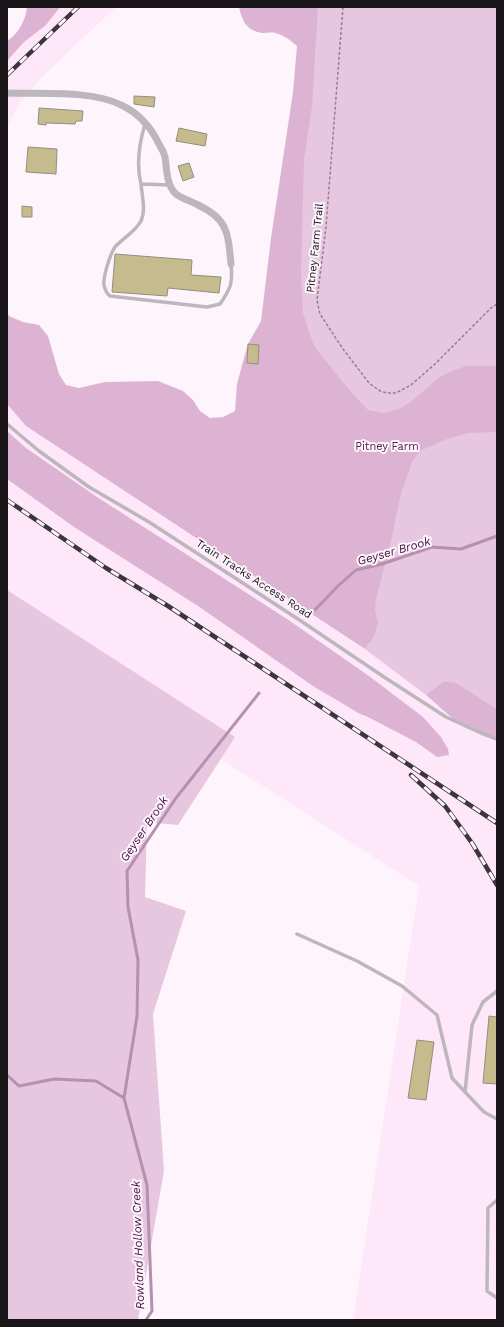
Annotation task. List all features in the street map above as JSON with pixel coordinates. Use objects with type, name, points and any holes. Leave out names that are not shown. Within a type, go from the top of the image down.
[{"type":"street","points":[[7,93],[82,95],[99,98],[122,105],[146,123],[165,155],[168,179],[176,194],[210,210],[219,218],[226,230],[231,264]]},
{"type":"lane","points":[[146,123],[138,157],[144,207],[141,220],[131,233],[114,248],[108,264],[104,284],[106,292],[110,296],[207,307],[220,304],[228,292],[233,279],[231,264]]},
{"type":"lane","points":[[141,184],[170,185]]},
{"type":"lane","name":"Train Tracks Access Road","points":[[7,424],[39,451],[89,488],[150,522],[446,717],[497,738]]},
{"type":"lane","points":[[297,934],[356,961],[402,986],[437,1015],[452,1078],[484,1112],[497,1120]]},
{"type":"lane","points":[[465,1092],[472,1025],[483,1002],[497,991]]},
{"type":"lane","points":[[497,1200],[488,1208],[487,1291],[497,1298]]},
{"type":"path","name":"Pitney Farm Trail","points":[[343,7],[326,227],[317,300],[320,314],[368,383],[380,391],[396,393],[411,386],[491,308],[497,304]]},
{"type":"shaded area","points":[[49,7],[116,7],[44,75],[20,102],[7,128],[7,47]]},
{"type":"shaded area","points":[[7,385],[497,700],[497,1320],[353,1320],[419,886],[16,628],[7,610]]},
{"type":"green space","points":[[27,7],[60,7],[46,25],[24,42],[7,61],[7,41],[15,35],[21,26]]},
{"type":"green space","points":[[239,7],[318,7],[312,106],[304,160],[301,273],[303,313],[311,338],[317,350],[350,391],[368,410],[383,413],[396,410],[408,404],[440,377],[452,371],[466,366],[497,366],[497,432],[468,433],[444,440],[420,451],[412,462],[400,497],[392,537],[376,599],[375,611],[378,623],[374,637],[365,649],[26,426],[7,404],[7,311],[9,316],[23,322],[39,325],[48,336],[59,374],[66,385],[79,388],[105,382],[158,381],[183,391],[193,400],[200,411],[210,418],[223,417],[235,411],[237,384],[248,344],[261,321],[271,238],[293,92],[297,46],[287,38],[278,34],[257,32],[249,28],[242,17]]},
{"type":"green space","name":"Pitney Farm","points":[[318,7],[497,7],[497,709],[456,684],[444,681],[426,695],[365,649],[374,637],[266,562]]},
{"type":"green space","points":[[7,431],[26,448],[97,497],[287,619],[369,676],[423,717],[441,737],[448,749],[449,755],[437,757],[416,742],[360,714],[313,686],[198,606],[74,527],[7,479]]},
{"type":"green space","points":[[7,590],[235,737],[178,825],[147,822],[145,897],[186,911],[153,1014],[164,1171],[138,1320],[7,1320]]},
{"type":"green space","points":[[444,681],[456,683],[497,709],[497,741],[459,724],[426,695]]},
{"type":"building","points":[[134,96],[155,97],[154,107],[134,104]]},
{"type":"building","points":[[39,108],[83,111],[82,121],[76,121],[75,124],[38,124]]},
{"type":"building","points":[[179,128],[207,134],[205,146],[176,141]]},
{"type":"building","points":[[28,147],[57,149],[56,174],[26,172]]},
{"type":"building","points":[[189,163],[194,177],[183,181],[178,166]]},
{"type":"building","points":[[22,206],[32,207],[32,217],[22,217]]},
{"type":"building","points":[[115,254],[192,260],[191,275],[221,277],[219,293],[168,288],[167,296],[112,292]]},
{"type":"building","points":[[248,344],[259,345],[258,364],[247,363]]},
{"type":"building","points":[[489,1016],[497,1017],[497,1084],[483,1083]]},
{"type":"building","points":[[417,1040],[434,1042],[426,1100],[408,1098]]},
{"type":"waterway","name":"Geyser Brook","points":[[310,615],[356,570],[382,564],[432,547],[461,549],[497,536]]},
{"type":"waterway","name":"Geyser Brook","points":[[146,1320],[152,1311],[147,1185],[124,1098],[137,1016],[138,960],[128,907],[127,871],[176,798],[259,693]]},
{"type":"waterway","points":[[7,1075],[19,1086],[54,1079],[96,1081],[124,1098]]},
{"type":"railway","points":[[7,75],[78,7]]},
{"type":"railway","points":[[7,500],[106,568],[168,606],[497,823]]},
{"type":"railway","points":[[411,775],[445,806],[472,843],[497,885]]},
{"type":"water label","name":"Rowland Hollow Creek","points":[[138,1245]]}]
